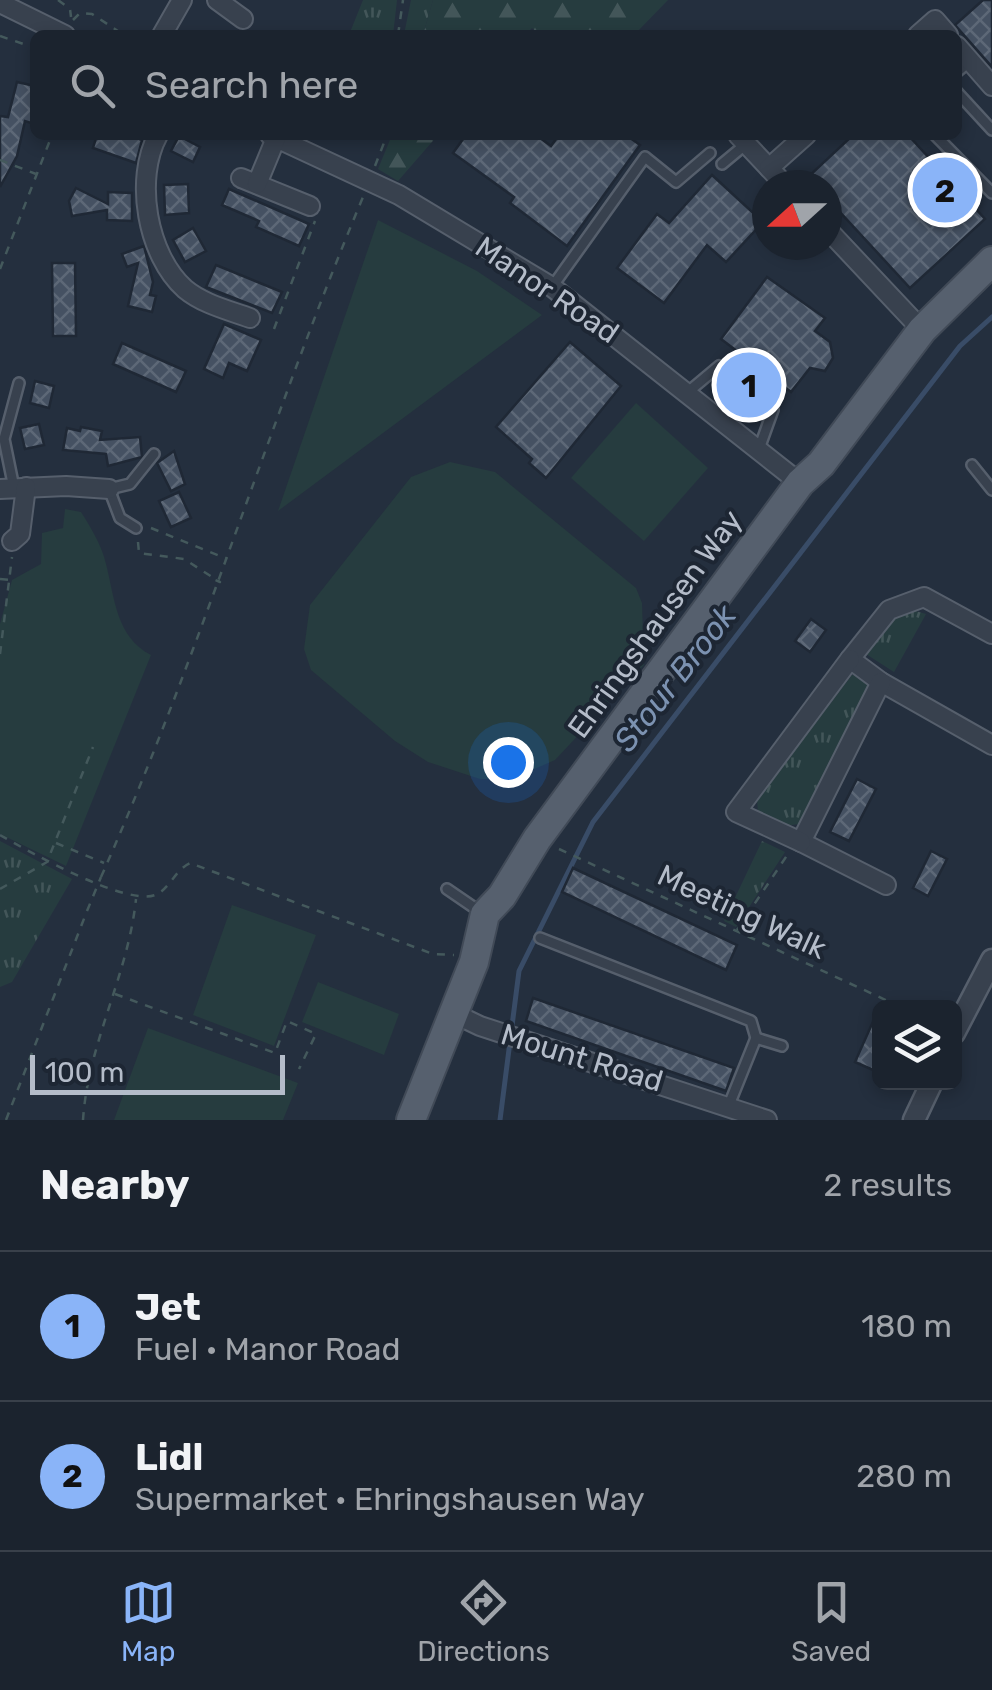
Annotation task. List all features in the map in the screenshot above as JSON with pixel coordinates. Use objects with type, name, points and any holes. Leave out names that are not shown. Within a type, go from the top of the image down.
[{"type":"main road","name":"Ehringshausen Way","points":[[411,1120],[474,962],[484,914],[502,896],[537,839],[800,483],[821,464],[922,330],[992,261]]},
{"type":"street","points":[[157,0],[178,5],[165,30]]},
{"type":"street","points":[[217,0],[242,18]]},
{"type":"street","points":[[0,3],[56,30]]},
{"type":"street","points":[[924,30],[935,20],[944,30]]},
{"type":"street","points":[[964,67],[992,86]]},
{"type":"street","points":[[155,140],[151,148],[147,205],[150,228],[165,260],[182,287],[202,301],[250,318]]},
{"type":"street","points":[[280,140],[249,181],[310,206]]},
{"type":"street","name":"Manor Road","points":[[286,140],[369,182],[552,287],[800,483]]},
{"type":"street","points":[[742,140],[769,168],[800,140]]},
{"type":"street","points":[[842,246],[922,330]]},
{"type":"street","points":[[12,541],[20,534],[13,488],[109,490]]},
{"type":"street","points":[[886,885],[736,812],[889,610],[924,598],[992,634]]},
{"type":"street","points":[[850,660],[992,745]]},
{"type":"street","points":[[800,842],[881,682]]},
{"type":"street","points":[[962,1018],[992,960]]},
{"type":"street","name":"Mount Road","points":[[455,1014],[766,1120]]},
{"type":"street","points":[[914,1120],[928,1090]]},
{"type":"lane","points":[[962,97],[992,130]]},
{"type":"lane","points":[[722,164],[742,140]]},
{"type":"lane","points":[[940,140],[992,193]]},
{"type":"lane","points":[[552,287],[645,157],[676,182],[710,153]]},
{"type":"lane","points":[[688,392],[719,366],[774,410],[758,450]]},
{"type":"lane","points":[[13,488],[4,439],[19,383]]},
{"type":"lane","points":[[136,528],[120,518],[109,490],[130,484],[154,454]]},
{"type":"lane","points":[[972,465],[992,490]]},
{"type":"lane","points":[[447,889],[484,914]]},
{"type":"lane","points":[[540,938],[751,1021],[756,1038],[729,1105]]},
{"type":"lane","points":[[756,1038],[782,1046]]},
{"type":"path","points":[[58,0],[70,9],[71,22],[80,13],[92,14],[116,30]]},
{"type":"path","points":[[399,30],[403,0]]},
{"type":"path","points":[[0,36],[30,46]]},
{"type":"path","points":[[0,269],[50,140]]},
{"type":"path","points":[[6,1120],[228,560],[327,281],[385,140]]},
{"type":"path","points":[[0,160],[36,174]]},
{"type":"path","points":[[274,329],[319,211],[310,206]]},
{"type":"path","points":[[0,252],[6,255]]},
{"type":"path","points":[[218,581],[184,560],[139,553],[136,522],[228,560]]},
{"type":"path","points":[[0,654],[12,580],[12,541]]},
{"type":"path","points":[[0,579],[12,580]]},
{"type":"path","points":[[0,889],[47,862],[93,747]]},
{"type":"path","points":[[0,835],[47,862],[137,896],[156,895],[190,863],[433,954],[445,952],[474,962]]},
{"type":"path","points":[[736,931],[756,896],[800,842]]},
{"type":"path","points":[[54,843],[107,864]]},
{"type":"path","name":"Meeting Walk","points":[[565,852],[886,1000]]},
{"type":"path","points":[[83,1120],[86,1077],[132,944],[137,896]]},
{"type":"path","points":[[115,994],[275,1053],[287,1021],[316,1034],[300,1068]]},
{"type":"green space","points":[[363,0],[397,0],[394,30],[351,30]]},
{"type":"green space","points":[[411,0],[433,0],[424,30],[405,30]]},
{"type":"green space","points":[[433,0],[668,0],[639,30],[424,30]]},
{"type":"green space","points":[[390,140],[434,140],[398,181],[378,169]]},
{"type":"green space","points":[[378,220],[477,271],[542,315],[278,511]]},
{"type":"green space","points":[[636,403],[708,468],[644,541],[571,478]]},
{"type":"green space","points":[[450,462],[495,472],[636,588],[642,603],[644,665],[555,760],[512,779],[480,779],[428,762],[395,741],[311,670],[304,649],[310,605],[411,477]]},
{"type":"green space","points":[[65,509],[81,512],[89,524],[104,557],[124,628],[151,655],[66,866],[0,834],[0,624],[12,580],[41,564],[42,533],[63,528]]},
{"type":"green space","points":[[912,610],[926,614],[894,672],[866,654],[893,616]]},
{"type":"green space","points":[[852,675],[867,678],[870,686],[802,823],[773,822],[758,812],[757,800]]},
{"type":"green space","points":[[0,841],[72,879],[12,982],[0,987]]},
{"type":"green space","points":[[762,841],[785,852],[736,927],[724,921]]},
{"type":"green space","points":[[232,905],[316,935],[274,1046],[193,1015]]},
{"type":"green space","points":[[318,982],[399,1014],[384,1055],[302,1022]]},
{"type":"green space","points":[[148,1028],[298,1083],[283,1120],[114,1120]]},
{"type":"building","points":[[983,0],[992,0],[992,67],[962,30],[955,25]]},
{"type":"building","points":[[17,82],[30,85],[30,123],[25,121],[17,156],[0,187],[0,116],[8,117]]},
{"type":"building","points":[[95,140],[142,140],[136,163],[93,148]]},
{"type":"building","points":[[177,140],[200,147],[193,162],[171,151]]},
{"type":"building","points":[[462,140],[543,140],[551,146],[555,140],[633,140],[640,145],[567,246],[510,203],[514,197],[453,153]]},
{"type":"building","points":[[848,140],[913,140],[985,219],[910,288],[842,214],[842,170],[816,170]]},
{"type":"building","points":[[712,175],[752,212],[752,234],[726,262],[707,245],[664,303],[617,268],[657,214],[669,223]]},
{"type":"building","points":[[188,184],[189,213],[165,215],[164,185]]},
{"type":"building","points":[[76,188],[108,204],[108,192],[132,193],[132,221],[107,220],[107,210],[72,216],[69,201]]},
{"type":"building","points":[[229,189],[309,224],[299,246],[256,227],[259,221],[222,205]]},
{"type":"building","points":[[193,228],[206,251],[185,262],[173,240]]},
{"type":"building","points":[[144,246],[153,282],[150,295],[156,296],[152,312],[128,306],[138,263],[127,267],[122,254]]},
{"type":"building","points":[[52,263],[75,263],[76,336],[53,336]]},
{"type":"building","points":[[216,265],[282,292],[272,313],[206,287]]},
{"type":"building","points":[[767,277],[825,318],[815,331],[830,342],[833,358],[825,371],[810,368],[791,392],[721,339]]},
{"type":"building","points":[[224,324],[261,340],[247,371],[229,363],[223,378],[204,369]]},
{"type":"building","points":[[570,342],[621,386],[546,478],[529,463],[532,459],[496,427]]},
{"type":"building","points":[[122,343],[186,371],[176,392],[113,364]]},
{"type":"building","points":[[35,381],[54,386],[49,408],[30,403]]},
{"type":"building","points":[[39,424],[44,445],[25,449],[20,428]]},
{"type":"building","points":[[81,427],[102,431],[100,440],[140,437],[142,457],[108,466],[106,454],[63,450],[67,428],[80,431]]},
{"type":"building","points":[[174,451],[185,484],[171,491],[157,463]]},
{"type":"building","points":[[179,492],[191,518],[171,527],[159,501]]},
{"type":"building","points":[[811,619],[826,630],[810,652],[795,641]]},
{"type":"building","points":[[857,779],[876,789],[849,841],[830,832]]},
{"type":"building","points":[[931,851],[947,859],[928,896],[913,888]]},
{"type":"building","points":[[573,868],[737,945],[726,970],[562,892]]},
{"type":"building","points":[[533,998],[734,1068],[726,1091],[526,1021]]},
{"type":"building","points":[[872,1024],[872,1069],[855,1062]]},
{"type":"waterway","name":"Stour Brook","points":[[500,1120],[519,971],[593,822],[960,346],[992,317]]},
{"type":"place","name":"Lidl","points":[[945,190]]},
{"type":"place","name":"Jet","points":[[749,385]]}]
